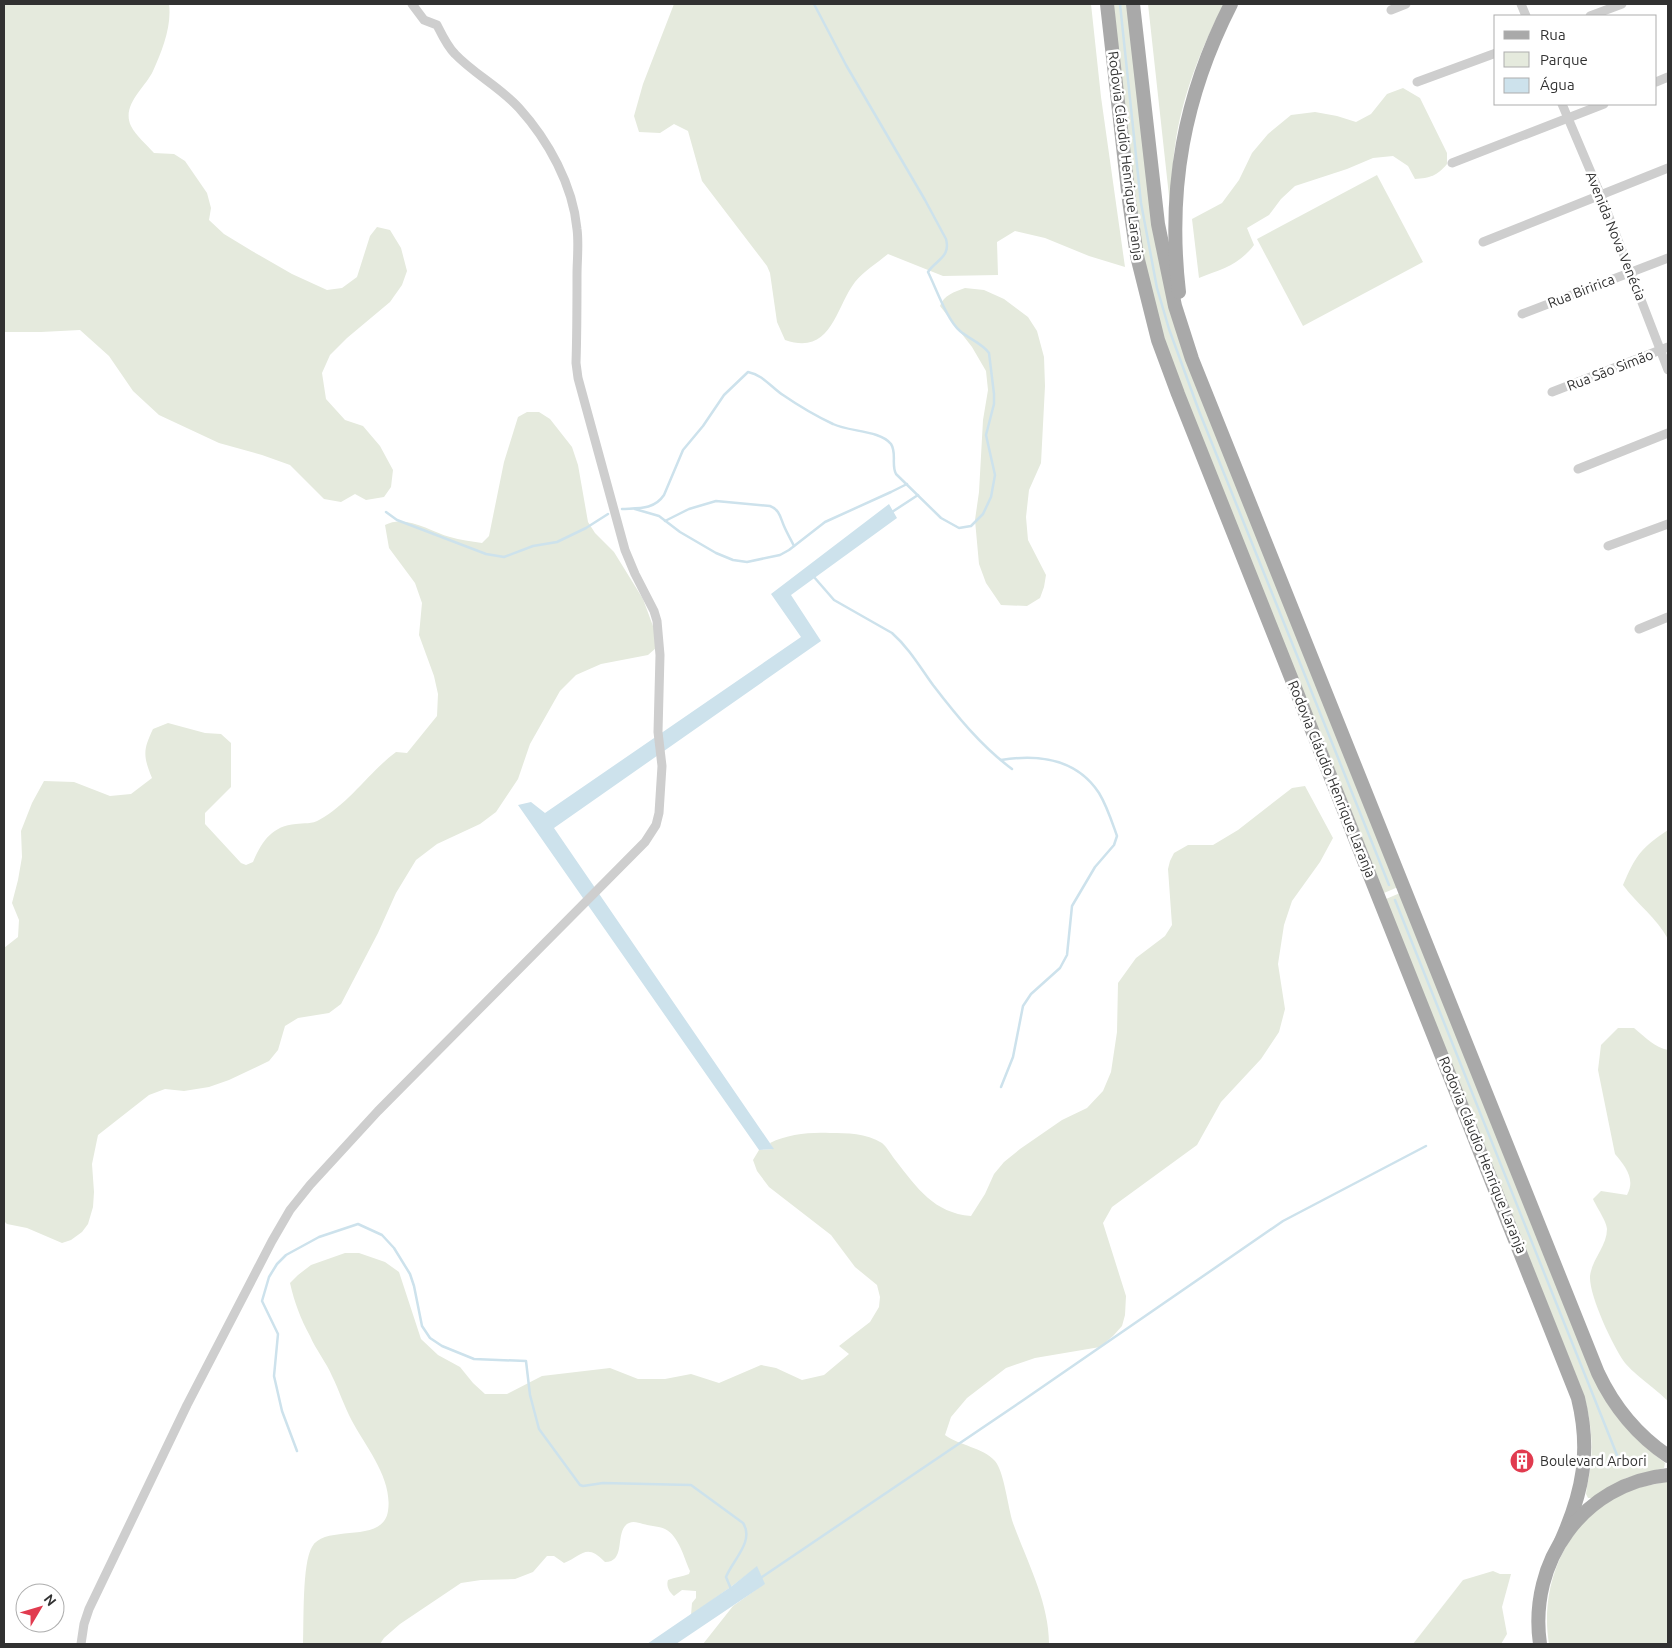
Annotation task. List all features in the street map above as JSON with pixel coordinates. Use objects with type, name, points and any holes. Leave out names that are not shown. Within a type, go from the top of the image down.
[{"type":"main road","name":"Rodovia Cláudio Henrique Laranja","points":[[1107,4],[1132,228],[1143,285],[1158,340],[1578,1398],[1585,1434],[1584,1471],[1575,1507],[1561,1541]]},
{"type":"main road","name":"Rodovia Cláudio Henrique Laranja","points":[[1134,4],[1154,197],[1162,252],[1175,306],[1202,385],[1598,1373],[1611,1398],[1627,1420],[1648,1442],[1668,1456]]},
{"type":"main road","points":[[1202,385],[1188,340],[1180,294],[1175,247],[1176,193],[1180,154],[1190,108],[1204,64],[1231,4]]},
{"type":"main road","points":[[1540,1644],[1538,1621],[1540,1592],[1548,1566],[1569,1530],[1588,1510],[1610,1494],[1636,1482],[1668,1475]]},
{"type":"street","points":[[81,1644],[89,1608],[186,1405],[290,1210],[310,1184],[378,1111],[645,842],[656,824],[659,812],[662,766],[658,732],[660,655],[657,621],[654,610],[625,550],[578,378],[576,362],[577,229],[571,200],[558,167],[534,126],[502,92],[454,54],[445,42],[437,25],[424,20],[412,4]]},
{"type":"street","points":[[1391,10],[1406,4]]},
{"type":"street","points":[[1593,15],[1622,4]]},
{"type":"street","points":[[1417,82],[1494,54]]},
{"type":"street","name":"Avenida Nova Venécia","points":[[1562,105],[1665,349],[1668,370]]},
{"type":"street","points":[[1452,163],[1602,105]]},
{"type":"street","points":[[1483,242],[1668,168]]},
{"type":"street","name":"Rua Biririca","points":[[1522,314],[1668,258]]},
{"type":"street","name":"Rua São Simão","points":[[1552,392],[1665,349]]},
{"type":"street","points":[[1578,468],[1668,433]]},
{"type":"street","points":[[1608,546],[1668,524]]},
{"type":"street","points":[[1639,629],[1668,617]]},
{"type":"green space","points":[[4,4],[169,4],[170,12],[166,38],[153,71],[131,104],[129,118],[131,126],[154,153],[174,154],[185,161],[207,193],[211,208],[209,220],[224,234],[252,251],[292,274],[327,290],[342,288],[357,277],[370,236],[377,227],[390,230],[401,248],[407,271],[402,285],[390,302],[330,355],[322,373],[326,399],[345,420],[363,426],[380,446],[393,470],[391,487],[384,497],[366,500],[355,494],[341,502],[324,499],[290,465],[219,443],[159,415],[133,391],[109,356],[80,330],[4,332]]},
{"type":"green space","points":[[674,4],[1091,4],[1101,97],[1125,267],[1089,256],[1045,238],[1015,231],[997,242],[998,275],[943,276],[888,254],[855,282],[823,336],[813,341],[801,343],[785,340],[777,322],[770,273],[767,266],[702,181],[688,131],[674,124],[660,133],[639,132],[634,116],[643,84]]},
{"type":"green space","points":[[1112,4],[1127,4],[1157,253],[1398,887],[1384,893],[1183,393],[1164,339],[1142,256]]},
{"type":"green space","points":[[1148,4],[1224,4],[1200,55],[1182,109],[1174,153],[1170,205]]},
{"type":"green space","points":[[1403,88],[1420,98],[1447,153],[1447,164],[1440,171],[1433,176],[1415,179],[1408,166],[1393,156],[1373,158],[1347,169],[1295,186],[1281,199],[1269,215],[1247,228],[1254,245],[1248,252],[1230,266],[1199,278],[1192,219],[1222,203],[1239,180],[1252,153],[1268,134],[1291,115],[1315,112],[1356,122],[1371,114],[1387,94]]},
{"type":"green space","points":[[1377,175],[1423,262],[1303,326],[1257,239]]},
{"type":"green space","points":[[965,288],[984,290],[1004,299],[1028,317],[1037,331],[1044,357],[1045,386],[1041,463],[1029,490],[1026,517],[1028,540],[1046,575],[1040,598],[1027,606],[1001,605],[986,583],[979,564],[975,520],[979,492],[983,420],[988,390],[986,371],[972,347],[940,306],[947,297]]},
{"type":"green space","points":[[527,412],[539,412],[550,419],[572,447],[578,465],[588,522],[595,533],[614,552],[643,599],[657,637],[656,648],[648,655],[601,664],[576,675],[560,691],[530,744],[518,779],[496,812],[480,824],[437,844],[416,860],[396,893],[378,933],[341,1004],[329,1013],[298,1018],[285,1026],[278,1050],[269,1061],[229,1080],[209,1087],[184,1091],[165,1089],[149,1095],[98,1135],[92,1164],[93,1207],[88,1224],[82,1232],[71,1240],[62,1243],[27,1228],[7,1224],[4,1221],[4,948],[18,937],[19,920],[12,903],[22,857],[21,831],[32,803],[44,781],[74,782],[110,796],[131,794],[152,778],[145,753],[147,742],[153,729],[168,723],[205,733],[221,734],[231,743],[231,787],[205,813],[205,824],[241,863],[246,865],[253,862],[264,841],[274,831],[288,825],[314,822],[330,813],[350,797],[396,752],[407,753],[437,716],[438,694],[434,676],[419,635],[422,603],[415,583],[389,548],[385,525],[401,521],[409,522],[450,537],[482,543],[489,536],[504,462],[518,417]]},
{"type":"green space","points":[[1305,786],[1333,838],[1320,862],[1292,901],[1284,925],[1278,964],[1285,1009],[1279,1032],[1261,1059],[1221,1102],[1197,1145],[1112,1207],[1103,1223],[1126,1296],[1125,1315],[1122,1326],[1100,1347],[1035,1358],[1006,1368],[967,1398],[951,1417],[945,1435],[990,1456],[998,1466],[1013,1523],[1041,1598],[1048,1628],[1049,1644],[703,1644],[733,1606],[764,1584],[757,1567],[691,1615],[696,1591],[682,1590],[674,1596],[668,1587],[668,1580],[689,1574],[690,1571],[674,1537],[670,1532],[660,1527],[634,1522],[625,1526],[622,1531],[618,1554],[611,1561],[605,1562],[599,1556],[588,1552],[584,1552],[564,1563],[554,1556],[547,1556],[533,1572],[515,1579],[481,1580],[461,1583],[400,1624],[380,1644],[303,1644],[305,1579],[312,1547],[319,1540],[329,1536],[376,1528],[384,1521],[388,1511],[388,1499],[386,1487],[377,1464],[346,1410],[330,1371],[312,1341],[301,1317],[290,1283],[298,1275],[311,1265],[345,1253],[359,1253],[385,1262],[399,1272],[421,1339],[438,1355],[460,1367],[485,1394],[507,1394],[542,1376],[610,1368],[638,1379],[665,1379],[691,1374],[719,1383],[761,1365],[776,1368],[802,1380],[824,1375],[849,1354],[839,1346],[870,1322],[879,1307],[880,1297],[877,1285],[855,1267],[831,1235],[769,1187],[757,1171],[753,1160],[759,1150],[773,1149],[770,1143],[807,1133],[850,1134],[870,1137],[884,1145],[911,1181],[928,1198],[947,1210],[971,1216],[985,1194],[994,1174],[1004,1162],[1062,1120],[1087,1108],[1103,1091],[1111,1072],[1117,1032],[1118,983],[1136,958],[1165,936],[1172,925],[1168,869],[1174,853],[1188,845],[1213,845],[1238,830],[1292,788]]},
{"type":"green space","points":[[1668,830],[1668,939],[1658,924],[1623,885],[1640,853],[1651,842]]},
{"type":"green space","points":[[1400,893],[1607,1403],[1633,1435],[1665,1463],[1664,1468],[1626,1478],[1593,1498],[1588,1498],[1586,1494],[1591,1467],[1592,1445],[1583,1393],[1386,899]]},
{"type":"green space","points":[[1618,1028],[1634,1028],[1654,1044],[1668,1050],[1668,1401],[1625,1363],[1614,1345],[1597,1308],[1591,1285],[1591,1270],[1605,1241],[1607,1229],[1593,1199],[1601,1191],[1627,1195],[1630,1184],[1626,1168],[1615,1154],[1598,1070],[1601,1045]]},
{"type":"green space","points":[[1668,1481],[1668,1644],[1549,1644],[1547,1619],[1549,1595],[1555,1571],[1565,1549],[1578,1529],[1595,1512],[1615,1498],[1638,1488]]},
{"type":"green space","points":[[1493,1571],[1500,1574],[1511,1574],[1502,1607],[1507,1634],[1501,1644],[1413,1644],[1463,1580]]},
{"type":"water","points":[[889,504],[897,518],[791,595],[821,641],[554,828],[774,1149],[759,1150],[518,805],[531,802],[545,813],[801,637],[771,594]]},
{"type":"water","points":[[757,1566],[765,1584],[676,1644],[647,1644],[732,1586]]},
{"type":"waterway","points":[[622,509],[651,506],[660,500],[664,495],[683,450],[703,426],[724,395],[748,372],[758,376],[789,399],[827,421],[840,427],[886,439],[893,448],[896,474],[941,518],[959,528],[971,526],[983,514],[991,497],[995,475],[986,435],[994,404],[994,394],[989,353],[983,346],[960,331],[946,312],[928,272],[945,254],[946,239],[846,65],[814,4]]},
{"type":"waterway","points":[[1120,4],[1141,203],[1157,288],[1169,329],[1199,411],[1389,885]]},
{"type":"waterway","points":[[635,509],[659,516],[680,532],[716,553],[733,560],[747,562],[780,555],[825,522],[907,484]]},
{"type":"waterway","points":[[892,512],[918,495]]},
{"type":"waterway","points":[[665,521],[689,509],[716,501],[770,506],[779,514],[794,546]]},
{"type":"waterway","points":[[386,512],[397,520],[486,554],[504,557],[533,546],[557,542],[586,528],[608,514]]},
{"type":"waterway","points":[[814,577],[834,600],[892,633],[909,651],[960,719],[979,740],[1012,769]]},
{"type":"waterway","points":[[1001,760],[1015,758],[1042,759],[1055,761],[1079,772],[1090,781],[1099,793],[1117,836],[1114,845],[1095,867],[1072,906],[1067,955],[1060,968],[1031,994],[1023,1006],[1013,1057],[1001,1087]]},
{"type":"waterway","points":[[1395,900],[1621,1465]]},
{"type":"waterway","points":[[759,1579],[1283,1221],[1426,1146]]},
{"type":"waterway","points":[[297,1451],[282,1411],[274,1376],[278,1334],[262,1301],[269,1277],[277,1264],[286,1255],[319,1237],[358,1224],[382,1235],[394,1248],[410,1274],[422,1326],[430,1338],[442,1346],[474,1359],[526,1361],[530,1395],[539,1429],[580,1485],[603,1483],[691,1485],[743,1523],[746,1530],[744,1544],[726,1577],[731,1589]]},
{"type":"place","name":"Boulevard Arbori","points":[[1522,1461]]}]
